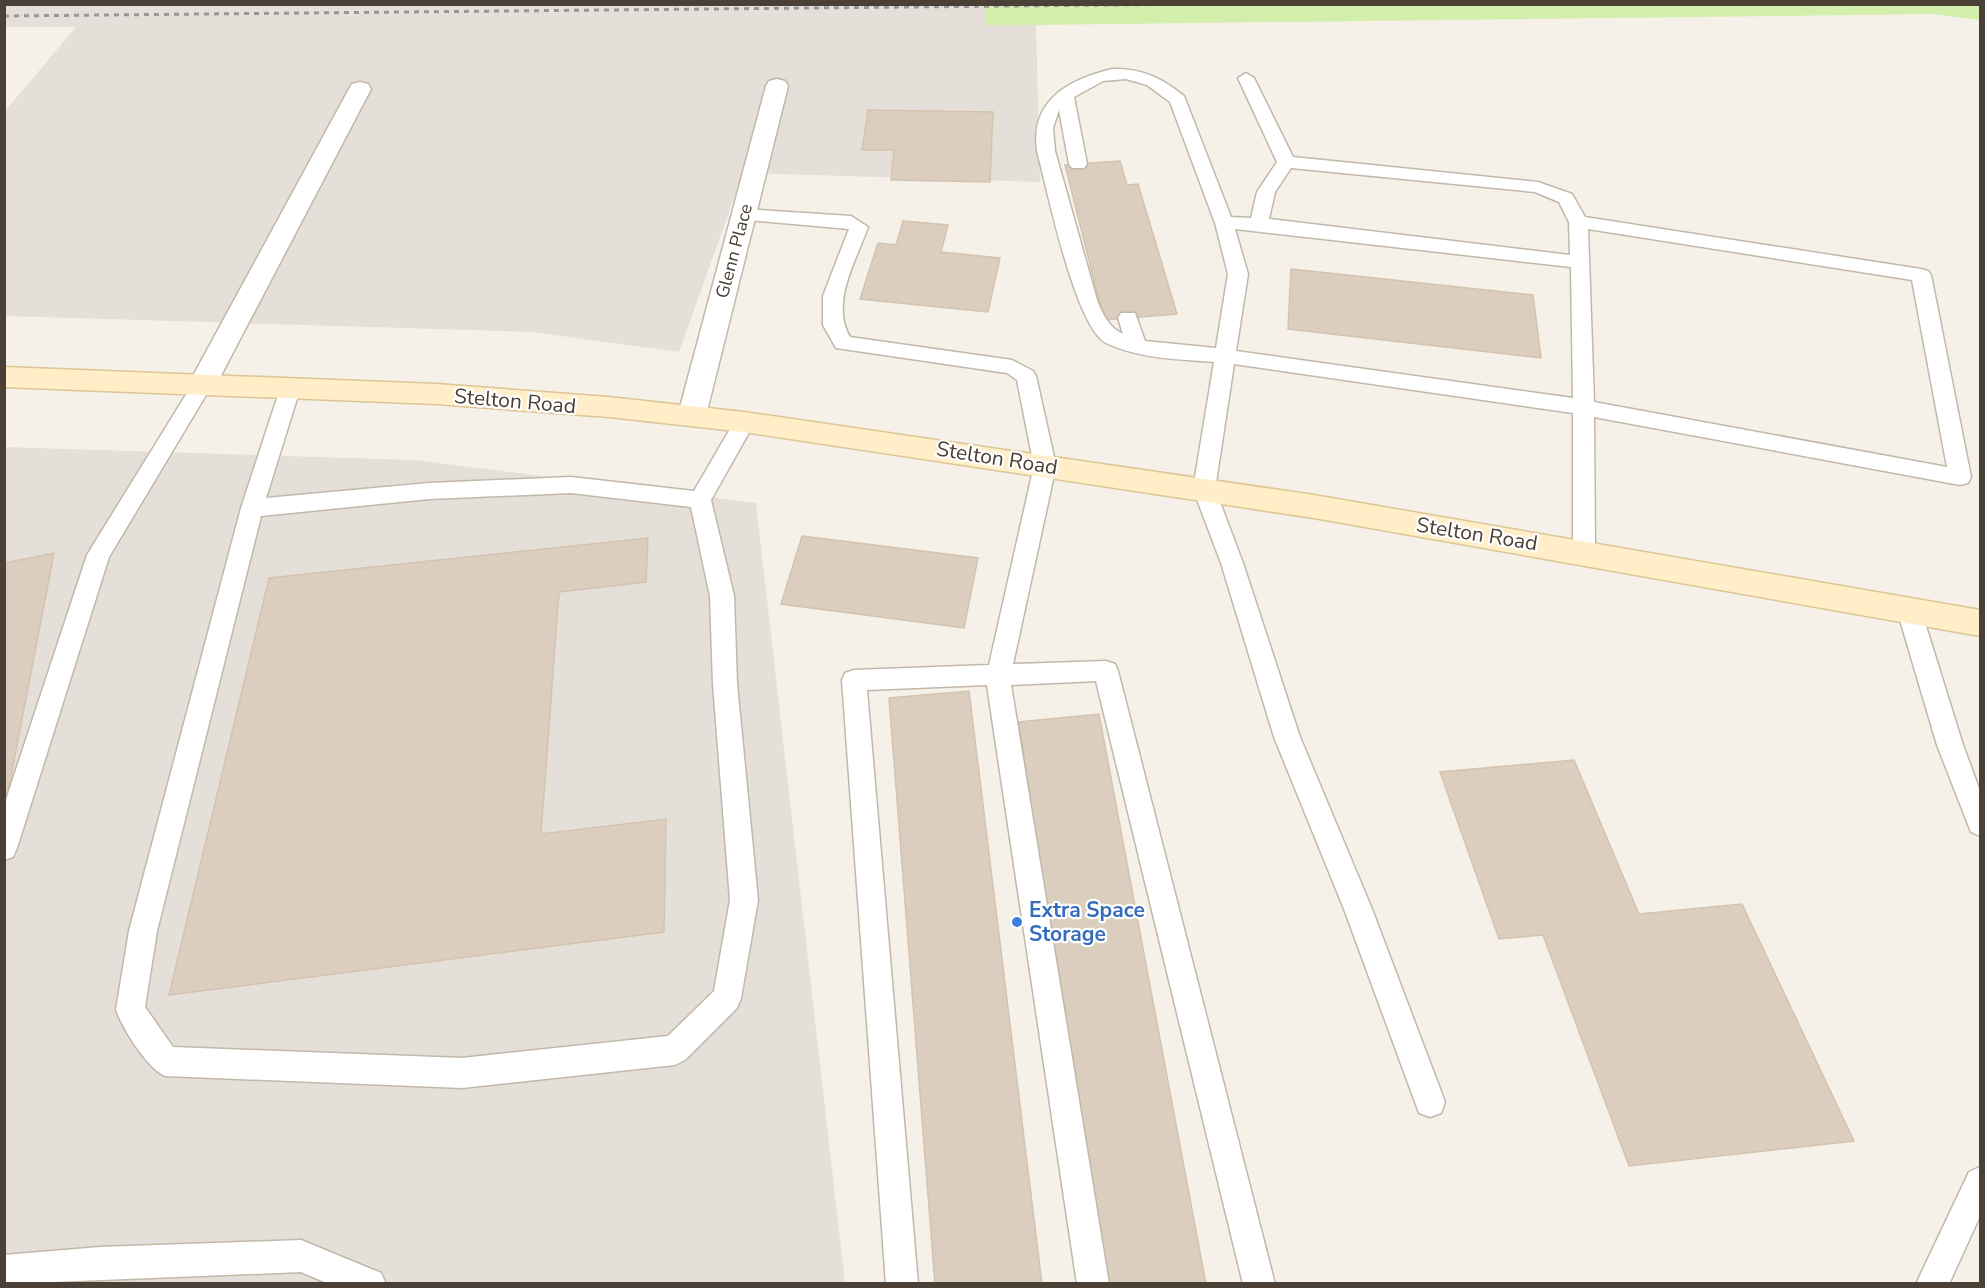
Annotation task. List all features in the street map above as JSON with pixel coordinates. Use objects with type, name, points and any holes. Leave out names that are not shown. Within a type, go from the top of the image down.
[{"type":"main road","name":"Stelton Road","points":[[4,378],[447,395],[692,415],[1204,489],[1584,551],[1980,623]]},
{"type":"street","name":"Glenn Place","points":[[692,415],[777,86]]},
{"type":"street","points":[[202,385],[360,90]]},
{"type":"lane","points":[[1430,1102],[1358,909],[1287,737],[1232,563],[1204,489],[1224,356],[1238,274],[1224,223],[1178,100],[1163,84],[1140,75],[1110,74],[1087,80],[1065,95],[1049,112],[1044,131],[1046,151],[1087,300],[1096,320],[1111,337],[1150,350],[1224,356],[1584,407],[1960,477],[1921,275],[1578,222]]},
{"type":"lane","points":[[1246,78],[1286,162]]},
{"type":"lane","points":[[1065,95],[1078,164]]},
{"type":"lane","points":[[1286,162],[1538,188],[1566,198],[1578,222],[1586,500],[1584,551]]},
{"type":"lane","points":[[1259,224],[1266,192],[1286,162]]},
{"type":"lane","points":[[743,215],[851,222],[859,227],[833,296],[833,325],[843,343],[1012,367],[1026,376],[1046,466],[998,677],[1093,1284]]},
{"type":"lane","points":[[1224,223],[1259,224],[1580,262]]},
{"type":"lane","points":[[1128,318],[1136,345]]},
{"type":"lane","points":[[5,843],[98,555],[202,385]]},
{"type":"lane","points":[[290,389],[252,508],[143,931],[130,1010],[165,1061],[462,1073],[675,1050],[727,998],[744,900],[725,684],[722,596],[700,501],[744,422]]},
{"type":"lane","points":[[252,508],[429,490],[571,485],[700,501]]},
{"type":"lane","points":[[1909,610],[1950,746],[1980,824]]},
{"type":"lane","points":[[902,1284],[854,680],[998,677],[1106,671],[1259,1284]]},
{"type":"lane","points":[[1932,1283],[1980,1183]]},
{"type":"lane","points":[[4,1271],[100,1263],[301,1256],[370,1284]]},
{"type":"shaded area","points":[[986,4],[987,25],[1036,25],[1040,182],[743,173],[679,352],[532,332],[5,316],[5,111],[76,27],[5,27],[5,5]]},
{"type":"shaded area","points":[[5,447],[414,460],[756,503],[845,1283],[5,1284]]},
{"type":"green space","points":[[1980,4],[1980,20],[1933,14],[986,25],[986,5]]},
{"type":"building","points":[[868,110],[993,112],[990,182],[891,180],[894,150],[862,150]]},
{"type":"building","points":[[1120,161],[1127,185],[1138,184],[1177,314],[1104,320],[1065,165]]},
{"type":"building","points":[[903,221],[948,225],[941,252],[1000,258],[988,312],[860,299],[878,243],[896,245]]},
{"type":"building","points":[[1291,269],[1533,295],[1541,358],[1288,329]]},
{"type":"building","points":[[802,536],[978,558],[964,628],[781,604]]},
{"type":"building","points":[[648,538],[646,582],[559,592],[541,834],[666,819],[664,932],[169,995],[269,578]]},
{"type":"building","points":[[54,553],[7,797],[4,798],[4,563]]},
{"type":"building","points":[[969,691],[1042,1284],[935,1284],[889,698]]},
{"type":"building","points":[[1099,714],[1206,1284],[1100,1284],[1019,722]]},
{"type":"building","points":[[1574,760],[1639,914],[1742,904],[1854,1141],[1629,1166],[1543,935],[1499,939],[1440,772]]},
{"type":"railway","points":[[4,16],[1209,4]]},
{"type":"place","name":"Extra Space Storage","points":[[1017,922]]}]
